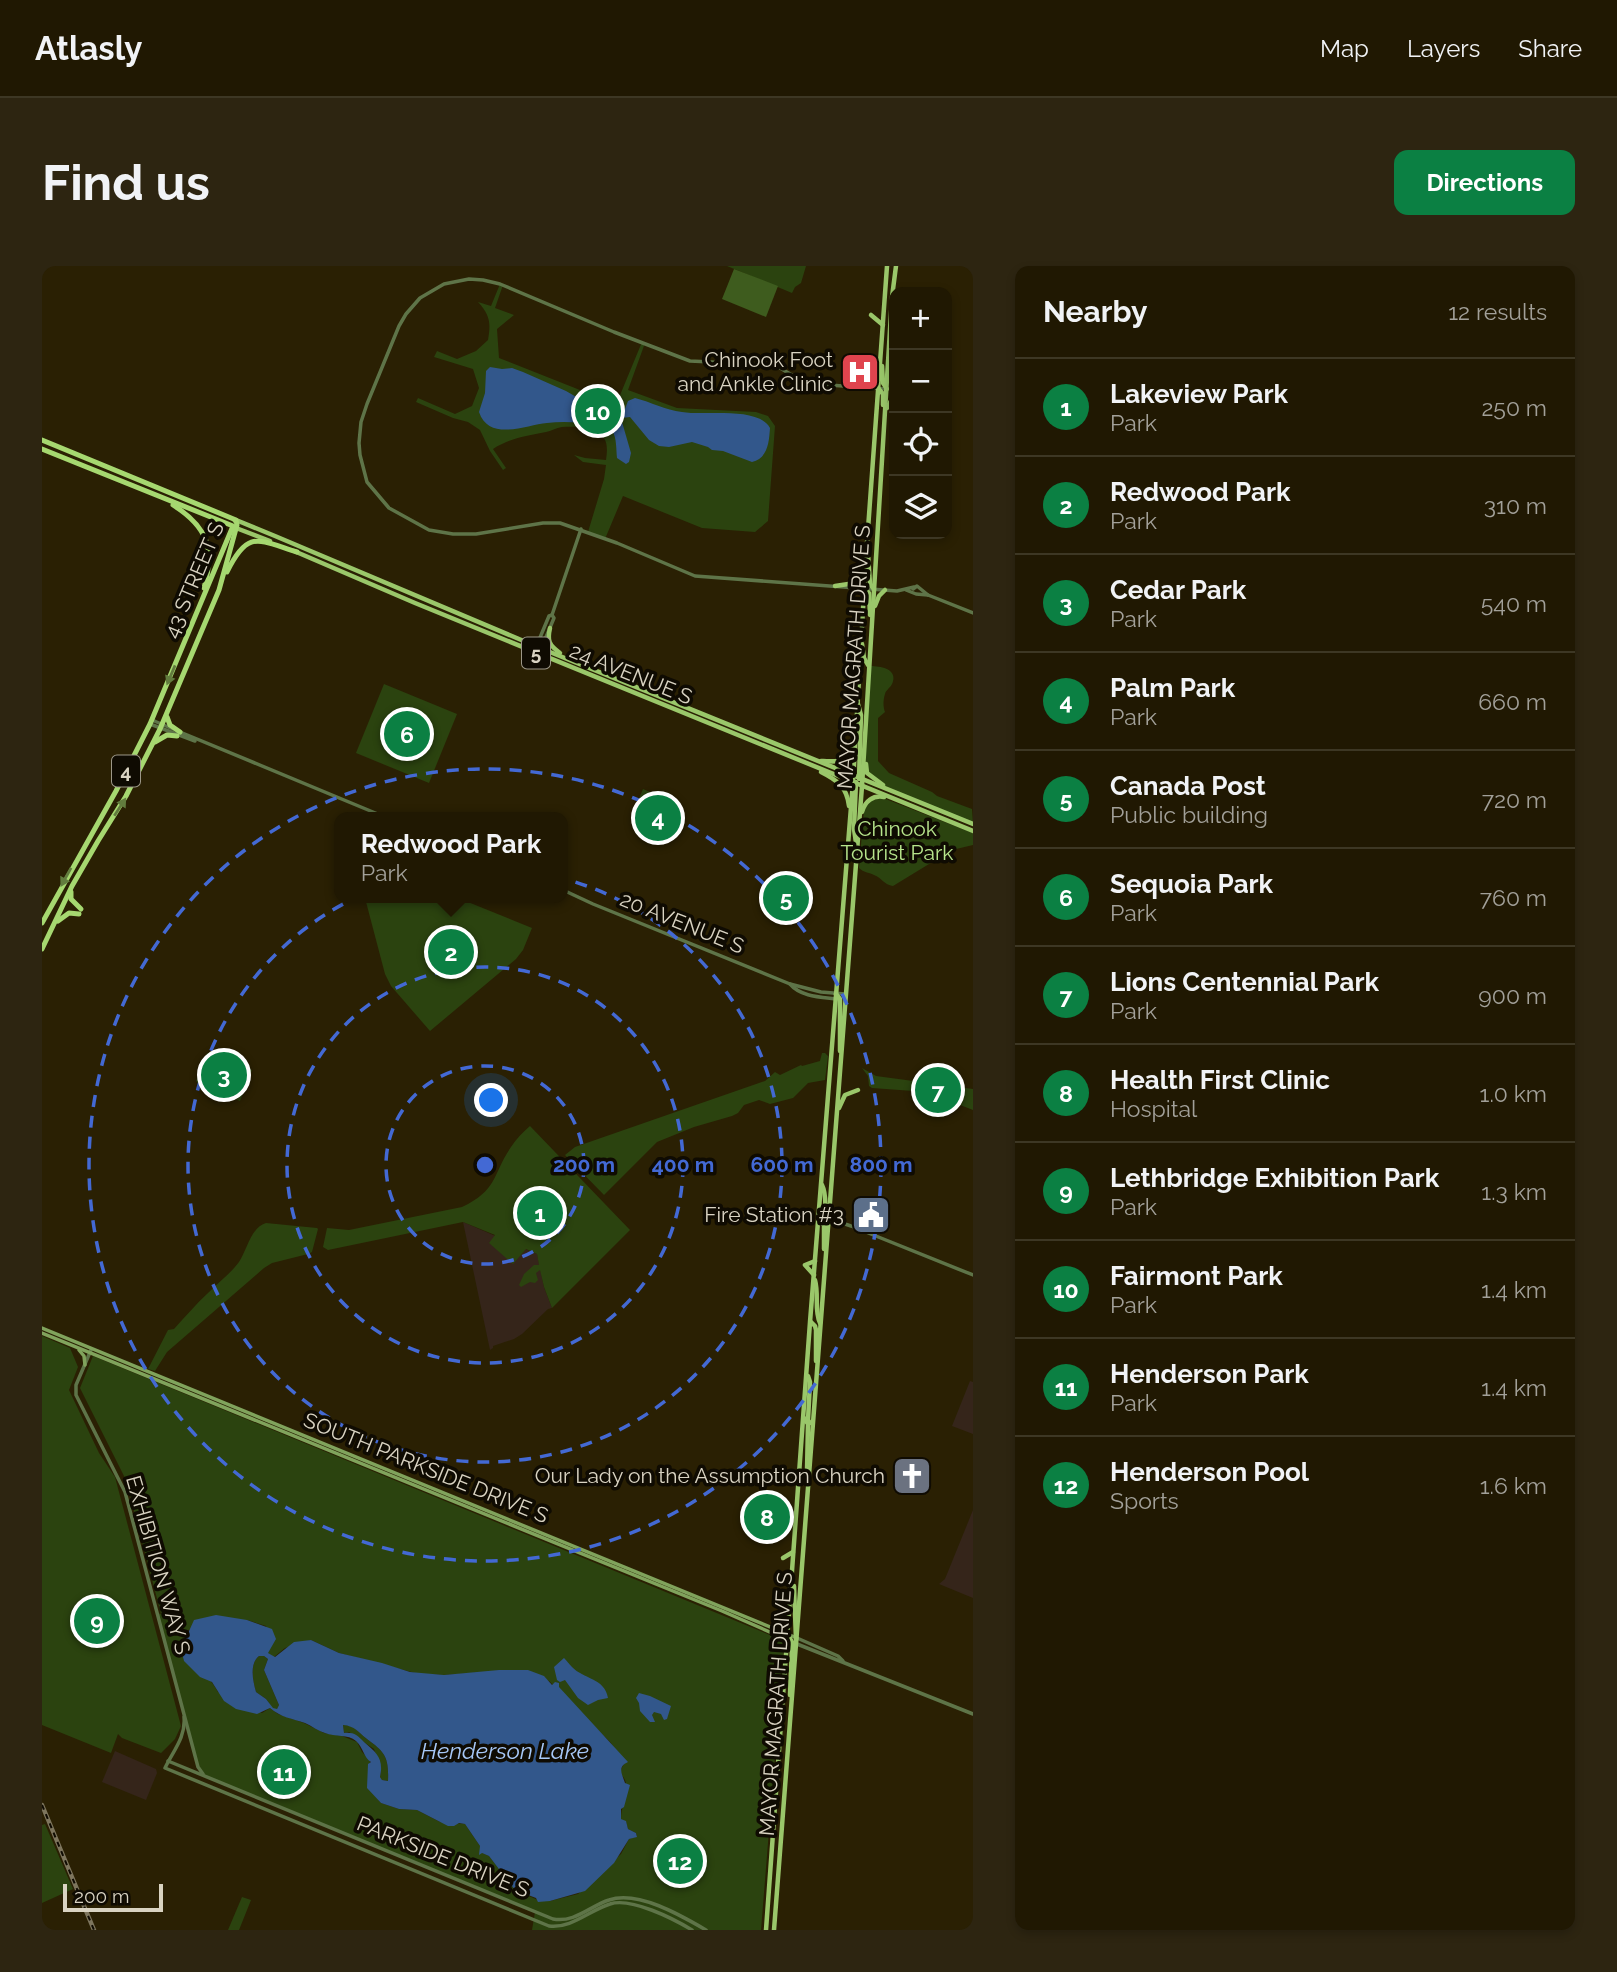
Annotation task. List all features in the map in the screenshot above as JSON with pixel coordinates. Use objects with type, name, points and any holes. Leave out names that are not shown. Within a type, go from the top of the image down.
[{"type":"highway","points":[[44,441],[220,513],[235,525]]},
{"type":"highway","points":[[42,449],[235,525]]},
{"type":"highway","points":[[159,496],[191,518],[202,530],[208,544],[209,569],[196,615],[205,624]]},
{"type":"highway","name":"43 STREET S","points":[[42,949],[72,886],[127,796],[167,713],[219,590],[235,525]]},
{"type":"highway","name":"43 STREET S","points":[[42,923],[116,791],[151,722],[235,525]]},
{"type":"highway","points":[[219,590],[236,554],[246,543],[257,541],[297,552]]},
{"type":"highway","points":[[151,747],[167,736],[178,734],[169,723],[167,713]]},
{"type":"highway","points":[[51,928],[65,915],[80,911],[71,899],[72,886]]},
{"type":"main road","name":"MAYOR MAGRATH DRIVE S","points":[[766,1930],[808,1489],[829,1222],[841,1059],[840,997],[848,840],[865,733],[892,267]]},
{"type":"main road","name":"MAYOR MAGRATH DRIVE S","points":[[858,777],[855,731],[860,636],[884,309],[892,267]]},
{"type":"main road","points":[[883,325],[871,315],[884,309]]},
{"type":"main road","points":[[881,347],[883,383],[887,389]]},
{"type":"main road","points":[[863,387],[874,379],[879,369]]},
{"type":"main road","points":[[878,388],[883,394],[883,444]]},
{"type":"main road","points":[[885,419],[889,405]]},
{"type":"main road","name":"24 AVENUE S","points":[[235,525],[355,579],[569,660],[916,801]]},
{"type":"main road","name":"24 AVENUE S","points":[[235,525],[973,831]]},
{"type":"main road","points":[[867,536],[870,583],[874,589]]},
{"type":"main road","points":[[835,586],[857,582],[866,557]]},
{"type":"main road","points":[[864,588],[869,593],[871,637]]},
{"type":"main road","points":[[872,621],[877,600],[885,590]]},
{"type":"main road","points":[[550,628],[547,640],[552,648],[569,660]]},
{"type":"main road","points":[[860,636],[864,658],[869,666]]},
{"type":"main road","points":[[857,698],[861,715],[854,829],[857,851]]},
{"type":"main road","points":[[817,760],[844,760],[850,752],[855,731]]},
{"type":"main road","points":[[865,733],[867,773],[881,784],[916,801],[973,824]]},
{"type":"main road","points":[[776,751],[832,778],[844,787],[849,806],[848,840]]},
{"type":"main road","name":"MAYOR MAGRATH DRIVE S","points":[[774,1930],[792,1709],[792,1581],[803,1418],[822,1185],[857,851],[857,784]]},
{"type":"main road","points":[[857,843],[862,811],[866,803],[877,796],[898,801]]},
{"type":"main road","points":[[837,1115],[845,1095],[858,1090]]},
{"type":"main road","points":[[822,1185],[829,1222]]},
{"type":"main road","points":[[819,1221],[824,1225],[826,1257]]},
{"type":"main road","points":[[816,1260],[805,1265],[814,1276],[818,1288],[817,1318],[821,1323]]},
{"type":"main road","points":[[810,1322],[816,1330],[817,1372]]},
{"type":"main road","name":"SOUTH PARKSIDE DRIVE S","points":[[42,1331],[75,1347],[91,1351]]},
{"type":"main road","name":"SOUTH PARKSIDE DRIVE S","points":[[42,1331],[793,1639]]},
{"type":"main road","points":[[75,1347],[83,1354],[85,1365]]},
{"type":"main road","points":[[807,1372],[810,1381],[808,1420],[813,1426]]},
{"type":"main road","points":[[803,1418],[808,1424],[808,1489]]},
{"type":"main road","points":[[793,1564],[783,1558],[794,1551]]},
{"type":"street","points":[[887,389],[814,384],[802,381],[775,365],[690,360],[489,281],[451,281],[425,294],[406,314],[399,326],[361,422],[360,455],[367,482],[377,496],[389,508],[429,530],[476,534],[543,523],[560,523],[695,576],[916,590],[973,613]]},
{"type":"street","points":[[538,650],[581,529]]},
{"type":"street","points":[[538,650],[554,618],[552,615]]},
{"type":"street","points":[[151,722],[373,812]]},
{"type":"street","name":"20 AVENUE S","points":[[568,892],[790,984],[840,997]]},
{"type":"street","points":[[819,1221],[851,1226],[973,1275]]},
{"type":"street","name":"EXHIBITION WAY S","points":[[91,1351],[76,1385],[76,1395],[125,1492],[200,1771],[214,1780]]},
{"type":"street","points":[[793,1639],[836,1660],[973,1714]]},
{"type":"street","name":"PARKSIDE DRIVE S","points":[[184,1717],[182,1737],[164,1768],[549,1926],[564,1925],[608,1904],[621,1902],[635,1905],[692,1930]]},
{"type":"street","name":"PARKSIDE DRIVE S","points":[[168,1761],[553,1919],[567,1920],[610,1899],[631,1898],[683,1917],[706,1930]]},
{"type":"shaded area","points":[[463,1222],[537,1254],[552,1308],[522,1334],[493,1346],[490,1350]]},
{"type":"shaded area","points":[[970,1381],[973,1382],[973,1434],[952,1426]]},
{"type":"shaded area","points":[[973,1510],[973,1598],[939,1584],[945,1579]]},
{"type":"shaded area","points":[[115,1751],[156,1769],[157,1773],[146,1800],[102,1782]]},
{"type":"green space","points":[[727,266],[806,266],[801,283],[792,293]]},
{"type":"green space","points":[[734,269],[778,286],[766,317],[722,299]]},
{"type":"green space","points":[[500,284],[503,285],[495,308],[514,315],[497,329],[499,358],[585,392],[597,400],[608,402],[618,400],[642,342],[645,343],[628,390],[677,408],[756,412],[768,416],[775,426],[768,521],[755,532],[702,528],[623,496],[605,539],[588,532],[606,465],[583,462],[574,455],[606,460],[606,443],[600,434],[585,428],[562,427],[512,440],[493,449],[506,468],[503,470],[480,430],[468,422],[416,402],[418,398],[455,414],[472,406],[479,388],[473,369],[434,357],[437,351],[457,359],[476,351],[488,340],[489,320],[478,302],[491,306]]},
{"type":"green space","points":[[869,666],[887,669],[893,674],[892,684],[884,696],[885,712],[878,718],[878,761],[889,773],[972,809],[973,824],[885,786],[866,771],[865,732]]},
{"type":"green space","points":[[384,684],[457,714],[429,783],[356,753]]},
{"type":"green space","points":[[643,789],[673,802],[655,844],[641,837],[650,815],[635,808]]},
{"type":"green space","name":"Chinook Tourist Park","points":[[883,798],[973,833],[973,845],[952,850],[893,886],[864,872],[859,868],[864,810],[870,800]]},
{"type":"green space","points":[[366,903],[470,903],[532,928],[516,959],[430,1031],[391,986],[385,974]]},
{"type":"green space","points":[[207,1053],[252,1070],[240,1101],[199,1085],[196,1081]]},
{"type":"green space","points":[[822,1053],[828,1056],[825,1080],[808,1083],[793,1098],[770,1104],[759,1100],[744,1105],[732,1116],[657,1142],[604,1195],[565,1155],[575,1147],[765,1081],[775,1072],[780,1075],[801,1065],[820,1061]]},
{"type":"green space","points":[[862,1068],[876,1076],[973,1089],[973,1110],[927,1092],[872,1088]]},
{"type":"green space","points":[[530,1126],[630,1230],[552,1308],[540,1270],[536,1273],[538,1280],[535,1283],[530,1282],[521,1287],[519,1285],[524,1274],[534,1265],[539,1265],[537,1254],[526,1249],[513,1264],[489,1243],[495,1235],[463,1222],[328,1250],[323,1247],[327,1228],[349,1230],[462,1207],[474,1201],[488,1188],[513,1144]]},
{"type":"green space","points":[[266,1223],[317,1228],[312,1252],[272,1263],[264,1268],[167,1352],[155,1371],[148,1369],[168,1330],[174,1329],[232,1270],[253,1234]]},
{"type":"green space","points":[[42,1336],[70,1348],[78,1367],[69,1390],[99,1453],[115,1477],[181,1726],[175,1739],[161,1753],[118,1734],[111,1753],[42,1725]]},
{"type":"green space","points":[[93,1356],[782,1640],[784,1644],[761,1930],[532,1930],[535,1912],[204,1775],[200,1771],[157,1613],[161,1614],[126,1480],[80,1388]],"holes":[[[247,1620],[266,1626],[269,1648],[267,1653],[274,1657],[285,1648],[311,1640],[339,1653],[419,1674],[516,1670],[549,1681],[611,1743],[624,1764],[621,1773],[626,1787],[621,1819],[637,1836],[629,1839],[621,1854],[578,1894],[550,1901],[538,1900],[515,1890],[489,1856],[480,1852],[480,1846],[465,1824],[440,1822],[417,1810],[399,1809],[381,1803],[369,1789],[370,1760],[357,1742],[324,1733],[270,1708],[262,1713],[218,1692],[181,1649],[188,1630]]]},
{"type":"green space","points":[[259,1656],[268,1659],[264,1670],[279,1705],[277,1709],[273,1709],[266,1699],[256,1692],[253,1668]]},
{"type":"green space","points":[[343,1725],[356,1729],[382,1752],[387,1761],[388,1781],[380,1777],[374,1749],[349,1732],[344,1733]]},
{"type":"green space","points":[[45,1824],[73,1889],[42,1903],[42,1825]]},
{"type":"green space","points":[[242,1897],[251,1900],[239,1930],[228,1930]]},
{"type":"water","points":[[490,367],[512,368],[523,372],[566,391],[604,413],[614,410],[615,414],[623,414],[628,401],[635,398],[682,412],[730,413],[754,417],[764,421],[770,428],[768,444],[761,457],[752,462],[692,442],[669,447],[659,446],[649,440],[630,417],[622,418],[631,453],[626,464],[617,458],[615,437],[607,428],[559,422],[509,430],[491,427],[479,412],[485,393],[486,371]]},
{"type":"water","name":"Henderson Lake","points":[[216,1615],[247,1620],[272,1629],[276,1639],[268,1653],[275,1657],[294,1642],[311,1640],[339,1653],[410,1672],[444,1675],[528,1670],[544,1676],[552,1685],[559,1683],[559,1687],[628,1762],[621,1768],[625,1783],[630,1785],[624,1807],[621,1809],[621,1819],[626,1821],[628,1829],[636,1833],[637,1837],[629,1839],[614,1863],[585,1891],[538,1902],[536,1898],[515,1890],[489,1856],[482,1853],[479,1855],[480,1846],[465,1824],[448,1826],[417,1810],[399,1809],[381,1803],[367,1788],[368,1764],[371,1762],[353,1739],[322,1732],[282,1716],[270,1708],[257,1714],[236,1709],[224,1701],[212,1682],[200,1677],[184,1661],[181,1649],[194,1620]],"holes":[[[259,1656],[268,1659],[264,1670],[279,1705],[277,1709],[256,1692],[253,1668]],[[343,1725],[356,1730],[382,1752],[387,1761],[388,1781],[380,1777],[381,1765],[376,1753],[357,1736],[344,1733]]]},
{"type":"water","points":[[564,1658],[577,1671],[603,1686],[608,1698],[588,1705],[578,1698],[565,1680],[557,1680],[554,1667]]},
{"type":"water","points":[[639,1693],[671,1706],[667,1719],[664,1720],[661,1714],[654,1712],[652,1715],[655,1722],[650,1722],[640,1711],[636,1698]]},
{"type":"water","points":[[676,1850],[679,1857],[683,1854],[689,1859],[683,1870],[671,1874],[665,1871],[670,1862],[668,1853]]},
{"type":"railway","points":[[42,1805],[94,1930]]},
{"type":"place","name":"Chinook Foot and Ankle Clinic","points":[[860,372]]},
{"type":"place","name":"Fairmont Park","points":[[598,411]]},
{"type":"place","name":"Sequoia Park","points":[[407,734]]},
{"type":"place","name":"Palm Park","points":[[658,818]]},
{"type":"place","name":"Canada Post","points":[[786,898]]},
{"type":"place","name":"Redwood Park","points":[[451,952]]},
{"type":"place","name":"Cedar Park","points":[[224,1075]]},
{"type":"place","name":"Lions Centennial Park","points":[[938,1090]]},
{"type":"place","name":"Lakeview Park","points":[[540,1213]]},
{"type":"place","name":"Fire Station #3","points":[[871,1215]]},
{"type":"place","name":"Our Lady on the Assumption Church","points":[[912,1476]]},
{"type":"place","name":"Health First Clinic","points":[[767,1517]]},
{"type":"place","name":"Lethbridge Exhibition Park","points":[[97,1621]]},
{"type":"place","name":"Henderson Park","points":[[284,1772]]},
{"type":"place","name":"Henderson Pool","points":[[680,1861]]}]
